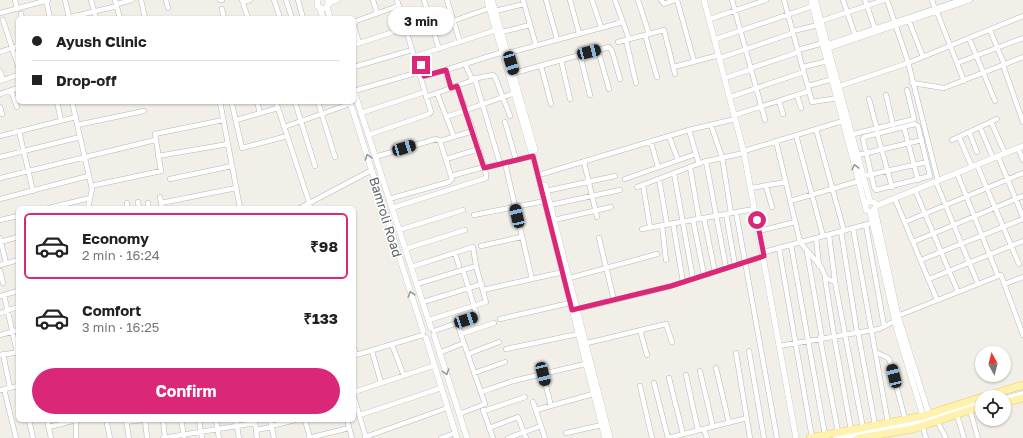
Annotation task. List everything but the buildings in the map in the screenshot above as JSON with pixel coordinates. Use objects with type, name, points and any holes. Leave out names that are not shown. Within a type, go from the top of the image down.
[{"type":"main road","points":[[1006,390],[1023,385]]},
{"type":"main road","points":[[1011,392],[1023,388]]},
{"type":"main road","points":[[1011,397],[1023,394]]},
{"type":"main road","points":[[1011,401],[1023,398]]},
{"type":"main road","points":[[837,435],[851,430],[905,420],[928,420],[975,400]]},
{"type":"main road","points":[[859,438],[882,436],[975,404]]},
{"type":"main road","points":[[811,438],[957,415],[975,408]]},
{"type":"street","points":[[15,0],[17,10]]},
{"type":"street","points":[[0,13],[17,10],[47,0],[50,16]]},
{"type":"street","points":[[65,0],[68,16]]},
{"type":"street","points":[[91,0],[95,16]]},
{"type":"street","points":[[75,16],[116,3],[132,0]]},
{"type":"street","points":[[141,0],[145,16]]},
{"type":"street","points":[[166,0],[168,8]]},
{"type":"street","points":[[247,16],[243,1],[250,0]]},
{"type":"street","points":[[274,0],[279,16]]},
{"type":"street","points":[[286,0],[291,16]]},
{"type":"street","points":[[298,0],[302,16]]},
{"type":"street","points":[[317,0],[322,16]]},
{"type":"street","points":[[320,9],[337,0]]},
{"type":"street","points":[[373,0],[377,13]]},
{"type":"street","points":[[368,135],[431,112],[397,0]]},
{"type":"street","points":[[424,0],[439,48]]},
{"type":"street","points":[[447,0],[460,42]]},
{"type":"street","points":[[487,0],[499,31],[514,93],[533,156],[563,272],[567,279],[570,303],[574,310],[585,364],[606,438]]},
{"type":"street","points":[[492,0],[496,12],[499,31]]},
{"type":"street","points":[[546,0],[557,39]]},
{"type":"street","points":[[570,0],[579,33]]},
{"type":"street","points":[[592,0],[600,27]]},
{"type":"street","points":[[615,0],[623,22],[636,83]]},
{"type":"street","points":[[638,0],[657,77]]},
{"type":"street","points":[[661,0],[664,4],[676,0],[694,62]]},
{"type":"street","points":[[705,0],[744,152],[764,254],[796,438]]},
{"type":"street","points":[[732,0],[765,120]]},
{"type":"street","points":[[710,19],[766,0]]},
{"type":"street","points":[[784,0],[813,102],[838,98]]},
{"type":"street","points":[[815,0],[826,46],[840,86],[866,210],[873,209],[1020,147],[1023,160]]},
{"type":"street","points":[[843,0],[855,35]]},
{"type":"street","points":[[866,0],[875,29]]},
{"type":"street","points":[[674,67],[746,50],[884,0]]},
{"type":"street","points":[[887,0],[908,63],[937,181],[978,284]]},
{"type":"street","points":[[932,0],[964,81]]},
{"type":"street","points":[[826,46],[875,29],[910,21],[960,0]]},
{"type":"street","points":[[725,78],[798,51],[826,46],[970,0]]},
{"type":"street","points":[[496,12],[524,2],[536,45]]},
{"type":"street","points":[[116,3],[119,16]]},
{"type":"street","points":[[716,39],[812,3],[820,23]]},
{"type":"street","points":[[328,4],[330,16]]},
{"type":"street","points":[[356,22],[398,6]]},
{"type":"street","points":[[453,21],[490,8]]},
{"type":"street","points":[[222,9],[224,16]]},
{"type":"street","points":[[840,86],[908,63],[1023,16]]},
{"type":"street","points":[[3,20],[16,60]]},
{"type":"street","points":[[910,21],[923,57]]},
{"type":"street","points":[[530,25],[499,31],[439,48],[418,56],[424,74],[426,76],[505,52],[623,22]]},
{"type":"street","points":[[356,27],[359,43]]},
{"type":"street","points":[[356,44],[405,28]]},
{"type":"street","points":[[990,30],[998,48],[1023,122]]},
{"type":"street","points":[[618,42],[665,31],[675,74]]},
{"type":"street","points":[[969,38],[995,101]]},
{"type":"street","points":[[957,63],[1023,38]]},
{"type":"street","points":[[826,46],[828,61],[838,98],[846,120]]},
{"type":"street","points":[[0,52],[16,47]]},
{"type":"street","points":[[514,73],[609,47],[612,49],[620,79]]},
{"type":"street","points":[[356,67],[412,50]]},
{"type":"street","points":[[598,50],[609,89]]},
{"type":"street","points":[[505,52],[514,73],[542,174],[582,344],[610,438]]},
{"type":"street","points":[[580,55],[590,95]]},
{"type":"street","points":[[912,83],[939,88],[964,81],[1023,57]]},
{"type":"street","points":[[560,60],[570,99]]},
{"type":"street","points":[[730,97],[828,61]]},
{"type":"street","points":[[465,64],[471,79],[474,80],[502,163],[515,207],[532,279]]},
{"type":"street","points":[[541,66],[550,104]]},
{"type":"street","points":[[446,70],[451,88]]},
{"type":"street","points":[[0,71],[1,79],[16,75]]},
{"type":"street","points":[[356,90],[419,72]]},
{"type":"street","points":[[361,113],[426,94],[437,93],[474,80],[494,76],[510,116]]},
{"type":"street","points":[[542,174],[689,130],[711,125],[797,95],[808,88],[833,79]]},
{"type":"street","points":[[392,208],[484,180],[486,176],[479,149],[457,86]]},
{"type":"street","points":[[0,94],[16,89]]},
{"type":"street","points":[[11,90],[16,103]]},
{"type":"street","points":[[850,135],[877,131],[904,127],[917,125],[930,176],[876,190],[871,174],[864,137],[877,131],[893,125],[914,119],[907,90]]},
{"type":"street","points":[[437,93],[454,137]]},
{"type":"street","points":[[446,117],[514,93]]},
{"type":"street","points":[[797,95],[801,108]]},
{"type":"street","points":[[886,95],[893,125]]},
{"type":"street","points":[[356,97],[467,438]]},
{"type":"street","points":[[869,99],[892,187]]},
{"type":"street","points":[[779,101],[783,114]]},
{"type":"street","points":[[57,104],[61,120]]},
{"type":"street","points":[[73,104],[91,186],[88,206]]},
{"type":"street","points":[[220,104],[240,206]]},
{"type":"street","points":[[232,104],[244,148],[287,136]]},
{"type":"street","points":[[258,104],[260,113]]},
{"type":"street","points":[[277,104],[310,206],[372,170]]},
{"type":"street","points":[[296,104],[315,166]]},
{"type":"street","points":[[319,104],[336,157]]},
{"type":"street","points":[[284,127],[347,104]]},
{"type":"street","name":"Bamroli Road","points":[[350,104],[456,435]]},
{"type":"street","points":[[0,107],[2,114]]},
{"type":"street","points":[[236,120],[278,108]]},
{"type":"street","points":[[77,125],[144,110]]},
{"type":"street","points":[[0,136],[76,117]]},
{"type":"street","points":[[952,140],[997,119]]},
{"type":"street","points":[[91,186],[161,171],[154,135],[223,120]]},
{"type":"street","points":[[637,187],[706,161],[744,152],[846,120]]},
{"type":"street","points":[[505,122],[516,160]]},
{"type":"street","points":[[991,122],[1005,153]]},
{"type":"street","points":[[711,125],[722,158],[731,213],[735,265]]},
{"type":"street","points":[[904,127],[918,180]]},
{"type":"street","points":[[921,260],[1004,228],[1023,218],[1007,180],[980,127]]},
{"type":"street","points":[[816,129],[842,231],[875,425]]},
{"type":"street","points":[[689,130],[699,164]]},
{"type":"street","points":[[19,131],[29,171],[32,191]]},
{"type":"street","points":[[375,157],[433,139],[440,141],[473,131]]},
{"type":"street","points":[[969,132],[977,152]]},
{"type":"street","points":[[796,135],[824,236]]},
{"type":"street","points":[[850,135],[858,155],[870,201],[875,203],[872,223],[895,318],[928,420],[926,438]]},
{"type":"street","points":[[669,136],[678,160]]},
{"type":"street","points":[[0,157],[80,137]]},
{"type":"street","points":[[959,137],[987,188],[1019,264]]},
{"type":"street","points":[[0,178],[155,140]]},
{"type":"street","points":[[858,155],[922,140]]},
{"type":"street","points":[[389,199],[449,182],[452,179],[440,141]]},
{"type":"street","points":[[776,141],[800,242],[819,266],[827,280],[835,281]]},
{"type":"street","points":[[651,142],[658,167]]},
{"type":"street","points":[[158,156],[228,144]]},
{"type":"street","points":[[446,159],[479,149]]},
{"type":"street","points":[[625,179],[696,154]]},
{"type":"street","points":[[452,176],[533,156]]},
{"type":"street","points":[[706,161],[715,216],[726,268]]},
{"type":"street","points":[[584,162],[597,217]]},
{"type":"street","points":[[864,176],[927,162]]},
{"type":"street","points":[[170,179],[232,166]]},
{"type":"street","points":[[690,167],[699,219]]},
{"type":"street","points":[[674,173],[693,279]]},
{"type":"street","points":[[957,173],[998,276]]},
{"type":"street","points":[[905,222],[1023,173]]},
{"type":"street","points":[[0,199],[88,176]]},
{"type":"street","points":[[546,191],[615,176]]},
{"type":"street","points":[[659,179],[666,260]]},
{"type":"street","points":[[790,201],[859,181]]},
{"type":"street","points":[[751,188],[786,182]]},
{"type":"street","points":[[643,185],[650,227]]},
{"type":"street","points":[[766,186],[772,207]]},
{"type":"street","points":[[160,198],[162,206],[236,188]]},
{"type":"street","points":[[550,205],[620,190]]},
{"type":"street","points":[[915,190],[958,292]]},
{"type":"street","points":[[913,242],[1023,196]]},
{"type":"street","points":[[57,206],[90,198]]},
{"type":"street","points":[[895,199],[937,300]]},
{"type":"street","points":[[474,214],[544,201]]},
{"type":"street","points":[[865,205],[870,201]]},
{"type":"street","points":[[554,220],[611,207]]},
{"type":"street","points":[[642,229],[754,209]]},
{"type":"street","points":[[873,209],[895,318]]},
{"type":"street","points":[[399,230],[463,210]]},
{"type":"street","points":[[731,213],[745,262],[777,438]]},
{"type":"street","points":[[0,220],[16,216]]},
{"type":"street","points":[[704,218],[715,272]]},
{"type":"street","points":[[693,220],[704,276]]},
{"type":"street","points":[[759,231],[795,222]]},
{"type":"street","points":[[673,223],[683,282]]},
{"type":"street","points":[[574,310],[704,276],[745,262],[778,248],[872,223]]},
{"type":"street","points":[[866,225],[884,326]]},
{"type":"street","points":[[853,228],[888,423]]},
{"type":"street","points":[[405,249],[465,230]]},
{"type":"street","points":[[829,234],[835,281],[864,428]]},
{"type":"street","points":[[6,263],[0,241],[16,237]]},
{"type":"street","points":[[481,246],[521,237]]},
{"type":"street","points":[[599,238],[614,300]]},
{"type":"street","points":[[816,238],[819,266]]},
{"type":"street","points":[[929,279],[1023,242]]},
{"type":"street","points":[[791,245],[825,435]]},
{"type":"street","points":[[411,267],[474,247],[476,266],[486,302],[429,320]]},
{"type":"street","points":[[778,248],[796,342],[811,438]]},
{"type":"street","points":[[807,251],[837,435]]},
{"type":"street","points":[[455,252],[459,266]]},
{"type":"street","points":[[567,279],[657,254]]},
{"type":"street","points":[[0,264],[16,260]]},
{"type":"street","points":[[417,284],[476,266]]},
{"type":"street","points":[[424,335],[426,327],[433,331],[477,316],[463,270]]},
{"type":"street","points":[[0,271],[3,283]]},
{"type":"street","points":[[483,290],[563,272]]},
{"type":"street","points":[[779,346],[871,330],[884,326],[895,318],[1001,275],[1023,335]]},
{"type":"street","points":[[825,276],[851,430]]},
{"type":"street","points":[[1005,284],[1023,277]]},
{"type":"street","points":[[423,302],[482,284]]},
{"type":"street","points":[[0,335],[15,331],[2,295],[16,292]]},
{"type":"street","points":[[500,319],[570,303]]},
{"type":"street","points":[[0,313],[16,308]]},
{"type":"street","points":[[457,323],[485,404],[483,409],[493,438]]},
{"type":"street","points":[[461,334],[494,324]]},
{"type":"street","points":[[582,344],[666,324],[672,342]]},
{"type":"street","points":[[640,330],[647,355]]},
{"type":"street","points":[[356,356],[424,335],[431,338],[433,331]]},
{"type":"street","points":[[506,349],[578,334]]},
{"type":"street","points":[[468,354],[499,342]]},
{"type":"street","points":[[440,353],[464,344]]},
{"type":"street","points":[[392,345],[404,376]]},
{"type":"street","points":[[372,351],[381,383]]},
{"type":"street","points":[[749,351],[764,438]]},
{"type":"street","points":[[10,388],[1,355],[16,352]]},
{"type":"street","points":[[875,352],[888,358],[890,361],[905,420]]},
{"type":"street","points":[[736,353],[750,438]]},
{"type":"street","points":[[474,373],[505,362]]},
{"type":"street","points":[[481,392],[513,381],[585,364]]},
{"type":"street","points":[[356,391],[433,366]]},
{"type":"street","points":[[716,368],[729,423]]},
{"type":"street","points":[[700,371],[713,427]]},
{"type":"street","points":[[543,374],[551,406]]},
{"type":"street","points":[[686,375],[698,430]]},
{"type":"street","points":[[669,378],[683,434]]},
{"type":"street","points":[[654,383],[668,438],[747,418]]},
{"type":"street","points":[[16,386],[2,390],[16,438]]},
{"type":"street","points":[[640,386],[652,438]]},
{"type":"street","points":[[360,415],[440,388]]},
{"type":"street","points":[[536,410],[594,394]]},
{"type":"street","points":[[459,414],[525,397]]},
{"type":"street","points":[[533,402],[544,438]]},
{"type":"street","points":[[356,403],[366,438],[447,408]]},
{"type":"street","points":[[970,410],[978,438]]},
{"type":"street","points":[[957,415],[964,438]]},
{"type":"street","points":[[489,428],[518,418],[526,438]]},
{"type":"street","points":[[928,420],[946,438]]},
{"type":"street","points":[[29,422],[33,438]]},
{"type":"street","points":[[48,422],[51,438]]},
{"type":"street","points":[[49,427],[68,422]]},
{"type":"street","points":[[76,422],[76,438]]},
{"type":"street","points":[[126,422],[129,438]]},
{"type":"street","points":[[143,422],[147,438]]},
{"type":"street","points":[[162,422],[164,438],[184,436],[254,422],[257,438]]},
{"type":"street","points":[[181,422],[184,436]]},
{"type":"street","points":[[199,422],[202,438]]},
{"type":"street","points":[[216,422],[219,438]]},
{"type":"street","points":[[236,422],[239,438]]},
{"type":"street","points":[[271,422],[274,438]]},
{"type":"street","points":[[256,430],[288,422]]},
{"type":"street","points":[[306,422],[310,438],[349,428]]},
{"type":"street","points":[[348,422],[352,438]]},
{"type":"street","points":[[107,424],[110,438]]},
{"type":"street","points":[[566,434],[602,425]]},
{"type":"street","points":[[508,438],[541,426]]},
{"type":"street","points":[[704,429],[707,438]]},
{"type":"street","points":[[441,438],[456,435]]},
{"type":"route","points":[[421,65],[424,76],[446,70],[451,88],[457,86],[484,168],[533,156],[572,310],[671,286],[764,256],[757,220]]}]
